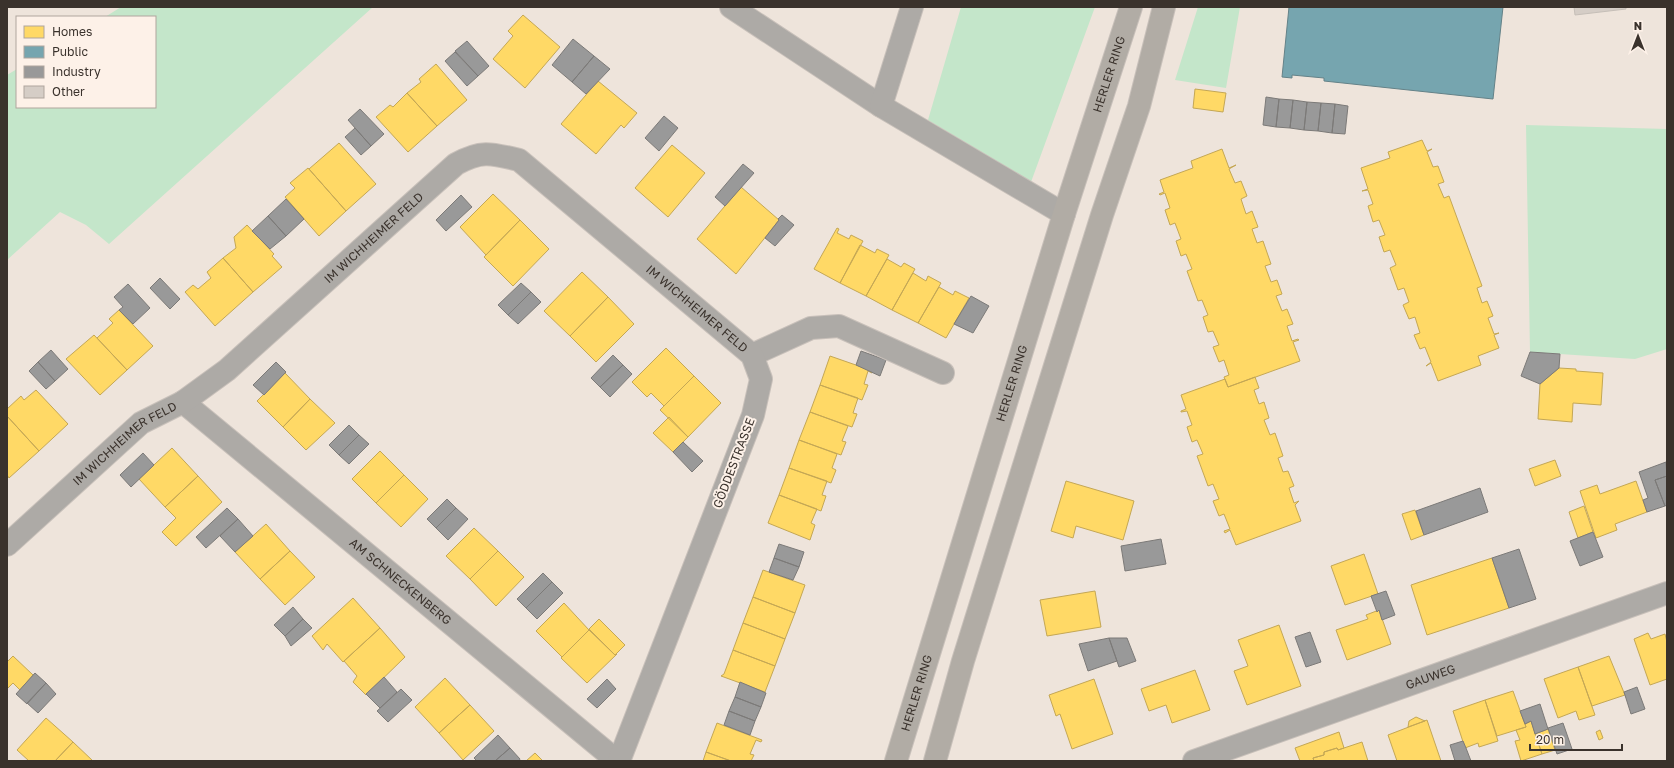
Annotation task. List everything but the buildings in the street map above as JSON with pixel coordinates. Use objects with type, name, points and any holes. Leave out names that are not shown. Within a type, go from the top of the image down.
[{"type":"main road","name":"HERLER RING","points":[[896,761],[1064,214],[1131,7]]},
{"type":"main road","points":[[935,761],[963,662],[1102,215],[1139,106],[1164,7]]},
{"type":"street","points":[[731,7],[881,106],[1064,214]]},
{"type":"street","points":[[881,106],[912,7]]},
{"type":"street","name":"IM WICHHEIMER FELD","points":[[7,545],[141,423],[183,402],[227,370],[456,164],[470,156],[482,153],[519,160],[752,355]]},
{"type":"street","points":[[752,355],[811,328],[838,326],[943,373]]},
{"type":"street","name":"GÖDDESTRASSE","points":[[618,761],[753,415],[761,380],[752,355]]},
{"type":"street","name":"AM SCHNECKENBERG","points":[[183,402],[618,761]]},
{"type":"street","name":"GAUWEG","points":[[1194,761],[1667,593]]},
{"type":"green space","points":[[121,7],[373,7],[109,244],[86,225],[60,212],[7,260],[7,75],[16,70],[16,108],[156,108],[156,16],[107,16]]},
{"type":"green space","points":[[961,7],[1095,7],[1031,182],[928,120]]},
{"type":"green space","points":[[1198,7],[1240,7],[1226,88],[1175,80]]},
{"type":"green space","points":[[1526,125],[1667,129],[1667,349],[1635,359],[1530,352]]}]
